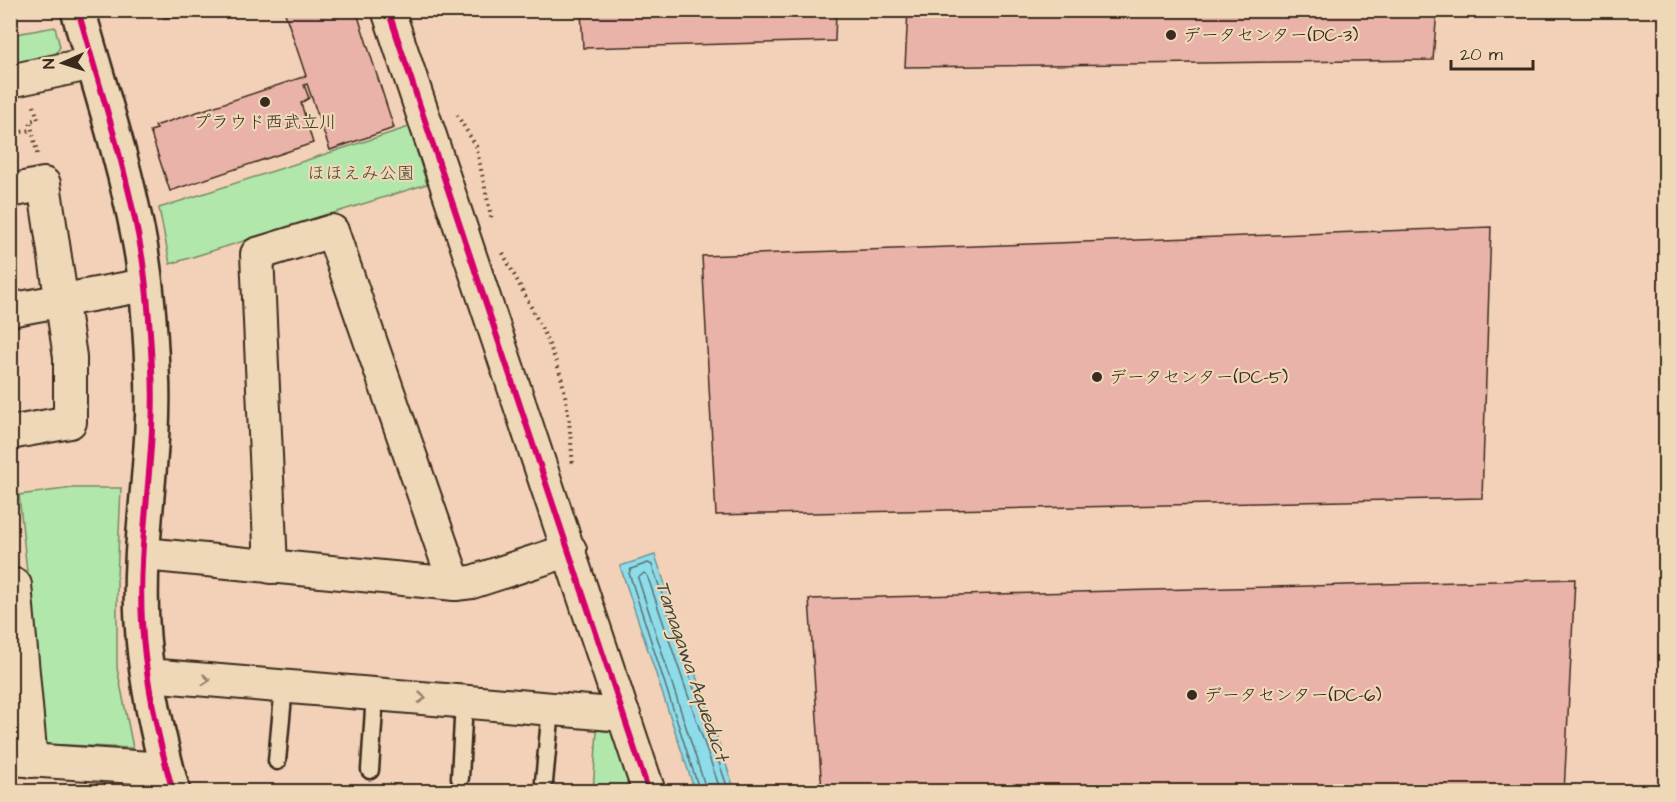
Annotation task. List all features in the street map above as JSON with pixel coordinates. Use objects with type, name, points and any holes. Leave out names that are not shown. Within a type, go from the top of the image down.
[{"type":"street","points":[[10,586],[15,585],[21,760],[170,780],[148,675],[142,621],[144,554],[154,431],[152,368],[145,285],[139,236],[122,160],[78,10]]},
{"type":"street","points":[[388,10],[649,792]]},
{"type":"street","points":[[18,80],[93,63]]},
{"type":"street","points":[[10,191],[44,184],[70,357],[70,422],[10,433]]},
{"type":"street","points":[[271,567],[257,254],[332,231],[455,585]]},
{"type":"street","points":[[10,310],[145,285]]},
{"type":"street","points":[[144,554],[455,585],[472,582],[570,550]]},
{"type":"street","points":[[148,675],[624,715]]},
{"type":"lane","points":[[277,761],[284,686]]},
{"type":"lane","points":[[370,770],[375,694]]},
{"type":"lane","points":[[460,778],[464,701]]},
{"type":"lane","points":[[544,782],[551,709]]},
{"type":"path","points":[[18,80],[38,119],[30,121],[44,184]]},
{"type":"path","points":[[454,112],[476,146],[493,224]]},
{"type":"path","points":[[10,134],[32,130]]},
{"type":"path","points":[[500,244],[536,315],[556,363],[567,405],[574,476]]},
{"type":"green space","points":[[55,27],[60,47],[53,59],[11,66],[11,35]]},
{"type":"green space","name":"ほほえみ公園","points":[[409,127],[427,184],[170,264],[159,208]]},
{"type":"green space","points":[[73,488],[121,488],[117,577],[117,668],[133,748],[45,744],[19,495]]},
{"type":"green space","points":[[597,730],[613,732],[632,791],[593,792]]},
{"type":"water","name":"Tamagawa Aqueduct","points":[[655,555],[735,791],[695,791],[620,566]]},
{"type":"building","points":[[150,10],[205,10],[195,13],[195,17],[164,18],[163,14],[151,14]]},
{"type":"building","name":"プラウド西武立川","points":[[284,10],[356,10],[394,128],[330,150],[307,84],[304,85],[309,98],[301,103],[313,143],[170,191],[150,131],[157,129],[155,126],[306,76]]},
{"type":"building","points":[[581,10],[836,10],[835,41],[583,48]]},
{"type":"building","name":"データセンター(DC-3)","points":[[908,10],[1437,10],[1433,60],[905,67]]},
{"type":"building","name":"データセンター(DC-5)","points":[[1491,227],[1482,498],[716,515],[702,256]]},
{"type":"building","name":"データセンター(DC-6)","points":[[1575,579],[1564,792],[822,792],[809,599]]},
{"type":"cycle path","points":[[78,10],[125,177],[146,284],[153,401],[142,559],[142,622],[153,708],[173,792]]},
{"type":"cycle path","points":[[388,10],[649,792]]},
{"type":"place","name":"データセンター(DC-3)","points":[[1171,35]]},
{"type":"place","name":"プラウド西武立川","points":[[265,102]]},
{"type":"place","name":"データセンター(DC-5)","points":[[1097,377]]},
{"type":"place","name":"データセンター(DC-6)","points":[[1192,695]]}]
